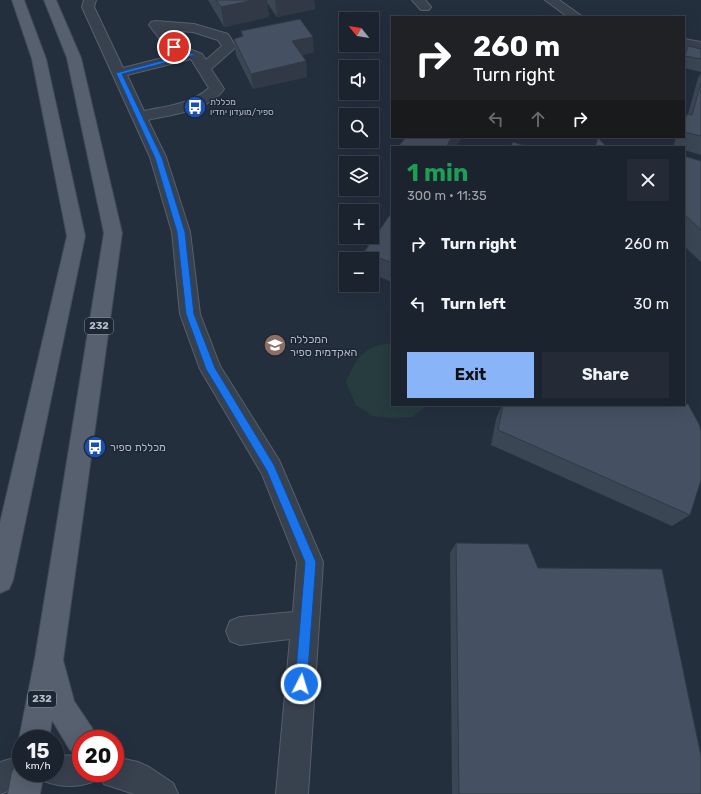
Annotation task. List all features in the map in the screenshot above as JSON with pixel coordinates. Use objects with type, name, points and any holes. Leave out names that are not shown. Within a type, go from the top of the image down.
[{"type":"main road","points":[[0,580],[76,236],[40,59],[18,0]]},
{"type":"main road","name":"232","points":[[36,730],[49,658],[113,233],[74,58],[50,0]]},
{"type":"main road","points":[[49,658],[61,707],[75,730]]},
{"type":"main road","points":[[24,794],[26,782]]},
{"type":"street","points":[[90,0],[88,7],[158,158],[181,232],[190,314],[211,369],[271,468],[310,562],[292,794]]},
{"type":"street","points":[[550,0],[575,16]]},
{"type":"street","points":[[140,117],[197,103],[212,96],[217,89],[197,57],[174,47],[156,24],[199,29],[223,37],[229,47],[204,68]]},
{"type":"street","points":[[174,47],[199,29]]},
{"type":"street","points":[[685,43],[701,46]]},
{"type":"street","points":[[119,73],[192,55]]},
{"type":"street","points":[[240,631],[306,624]]},
{"type":"street","points":[[0,778],[12,774]]},
{"type":"street","points":[[124,775],[138,778],[162,794]]},
{"type":"green space","points":[[391,343],[391,406],[427,406],[412,417],[391,418],[373,416],[356,405],[346,382],[362,354],[374,347]]},
{"type":"building","points":[[216,0],[254,0],[221,7]]},
{"type":"building","points":[[300,19],[313,37],[292,41],[306,61],[251,74],[234,39],[243,36],[241,31]]},
{"type":"building","points":[[688,46],[701,49],[701,59],[685,56]]},
{"type":"building","points":[[701,83],[701,136],[685,132],[685,121],[687,114],[692,115]]},
{"type":"building","points":[[405,138],[451,138],[447,146],[399,146]]},
{"type":"building","points":[[598,138],[606,146],[595,146]]},
{"type":"building","points":[[513,142],[526,146],[511,146]]},
{"type":"building","points":[[685,156],[701,161],[701,230],[685,215]]},
{"type":"building","points":[[391,213],[391,263],[379,258],[379,252],[364,252],[370,244],[379,244],[379,231]]},
{"type":"building","points":[[685,404],[688,404],[699,424],[701,431],[701,480],[690,515],[498,430],[503,406],[685,406]]},
{"type":"building","points":[[456,543],[528,544],[538,568],[662,569],[701,756],[701,794],[459,794]]},
{"type":"place","name":"מכללת ספיר/מועדון יחדיו","points":[[195,107]]},
{"type":"place","name":"המכללה האקדמית ספיר","points":[[275,345]]},
{"type":"place","name":"מכללת ספיר","points":[[95,447]]},
{"type":"route","points":[[174,47],[192,55],[119,73],[158,158],[181,232],[190,314],[211,369],[271,468],[310,562],[301,684]]}]
